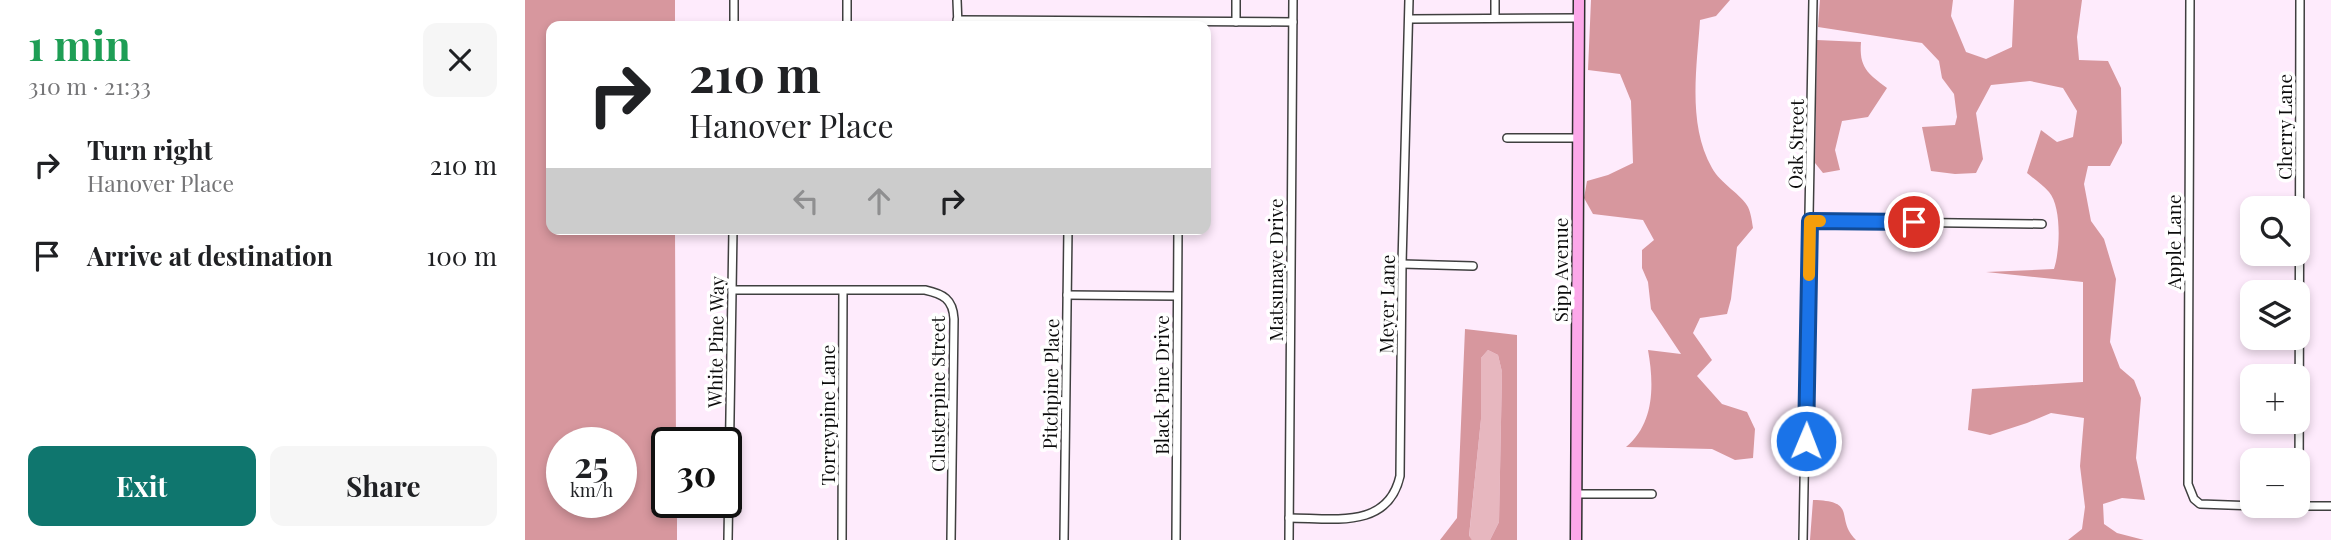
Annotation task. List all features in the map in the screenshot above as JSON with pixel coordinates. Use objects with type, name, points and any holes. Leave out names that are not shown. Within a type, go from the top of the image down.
[{"type":"street","points":[[734,0],[734,21]]},
{"type":"street","points":[[847,0],[847,21]]},
{"type":"street","points":[[957,0],[958,21]]},
{"type":"street","points":[[1236,0],[1236,22]]},
{"type":"street","name":"Matsunaye Drive","points":[[1289,540],[1293,0]]},
{"type":"street","name":"Meyer Lane","points":[[1289,518],[1362,518],[1389,503],[1397,490],[1400,476],[1409,0]]},
{"type":"street","points":[[1495,0],[1495,18]]},
{"type":"street","name":"Sipp Avenue","points":[[1576,540],[1579,0]]},
{"type":"street","name":"Oak Street","points":[[1803,540],[1813,0]]},
{"type":"street","name":"Apple Lane","points":[[2190,0],[2188,484],[2194,499],[2200,504],[2240,505]]},
{"type":"street","name":"Cherry Lane","points":[[2298,448],[2300,0]]},
{"type":"street","points":[[1410,19],[1579,18]]},
{"type":"street","points":[[1211,23],[1293,22]]},
{"type":"street","points":[[1507,138],[1578,138]]},
{"type":"street","points":[[1810,221],[2042,224]]},
{"type":"street","name":"White Pine Way","points":[[728,540],[733,235]]},
{"type":"street","name":"Pitchpine Place","points":[[1064,540],[1068,235]]},
{"type":"street","name":"Black Pine Drive","points":[[1175,540],[1178,235]]},
{"type":"street","points":[[1402,264],[1473,266]]},
{"type":"street","name":"Clusterpine Street","points":[[732,290],[925,290],[948,298],[954,308],[951,540]]},
{"type":"street","name":"Torreypine Lane","points":[[842,540],[843,291]]},
{"type":"street","points":[[1067,295],[1177,296]]},
{"type":"street","points":[[1576,494],[1652,494]]},
{"type":"street","points":[[2310,506],[2331,506]]},
{"type":"shaded area","points":[[525,0],[675,0],[675,21],[546,21],[546,235],[675,235],[676,427],[651,427],[651,518],[677,518],[677,540],[525,540]]},
{"type":"shaded area","points":[[1591,0],[1730,0],[1716,16],[1700,20],[1696,114],[1704,151],[1712,168],[1745,202],[1753,228],[1737,247],[1727,314],[1700,318],[1693,333],[1712,360],[1697,376],[1722,404],[1747,412],[1755,429],[1753,458],[1735,460],[1712,449],[1626,447],[1643,426],[1650,402],[1648,350],[1681,354],[1651,309],[1648,282],[1642,268],[1642,250],[1654,240],[1643,220],[1593,214],[1584,198],[1587,181],[1633,163],[1631,101],[1620,74],[1588,70]]},
{"type":"shaded area","points":[[1820,0],[1953,0],[1951,16],[1966,52],[1986,59],[2012,47],[2014,0],[2082,0],[2077,37],[2079,60],[2108,61],[2121,88],[2122,143],[2110,166],[2088,166],[2084,184],[2091,221],[2104,239],[2116,279],[2110,342],[2120,368],[2134,380],[2141,398],[2136,458],[2145,500],[2122,498],[2103,504],[2104,524],[2117,533],[2144,540],[2068,540],[2082,529],[2085,507],[2080,466],[2084,418],[2051,413],[1990,435],[1968,430],[1972,389],[2083,382],[2083,282],[1986,272],[2054,269],[2058,251],[2056,208],[2049,192],[2027,173],[2041,130],[2057,142],[2073,137],[2077,111],[2063,88],[2030,81],[1991,85],[1976,113],[1983,159],[1976,173],[1931,171],[1922,127],[1955,125],[1957,117],[1954,94],[1942,78],[1939,61],[1922,43],[1818,27]]},
{"type":"shaded area","points":[[1817,40],[1861,42],[1863,64],[1874,78],[1887,88],[1868,117],[1842,121],[1835,150],[1840,170],[1823,173],[1815,163]]},
{"type":"shaded area","points":[[1465,329],[1517,335],[1517,540],[1490,540],[1499,522],[1502,372],[1498,355],[1488,350],[1481,358],[1481,419],[1469,536],[1472,540],[1440,540],[1457,518]]},
{"type":"shaded area","points":[[1488,350],[1498,355],[1502,372],[1499,522],[1490,540],[1472,540],[1469,537],[1481,419],[1481,358]]},
{"type":"shaded area","points":[[1813,500],[1827,501],[1841,507],[1846,525],[1856,540],[1810,540]]},
{"type":"slow traffic","points":[[1809,275],[1810,221],[1820,221]]},
{"type":"route","points":[[1806,441],[1810,221],[1914,222]]}]
